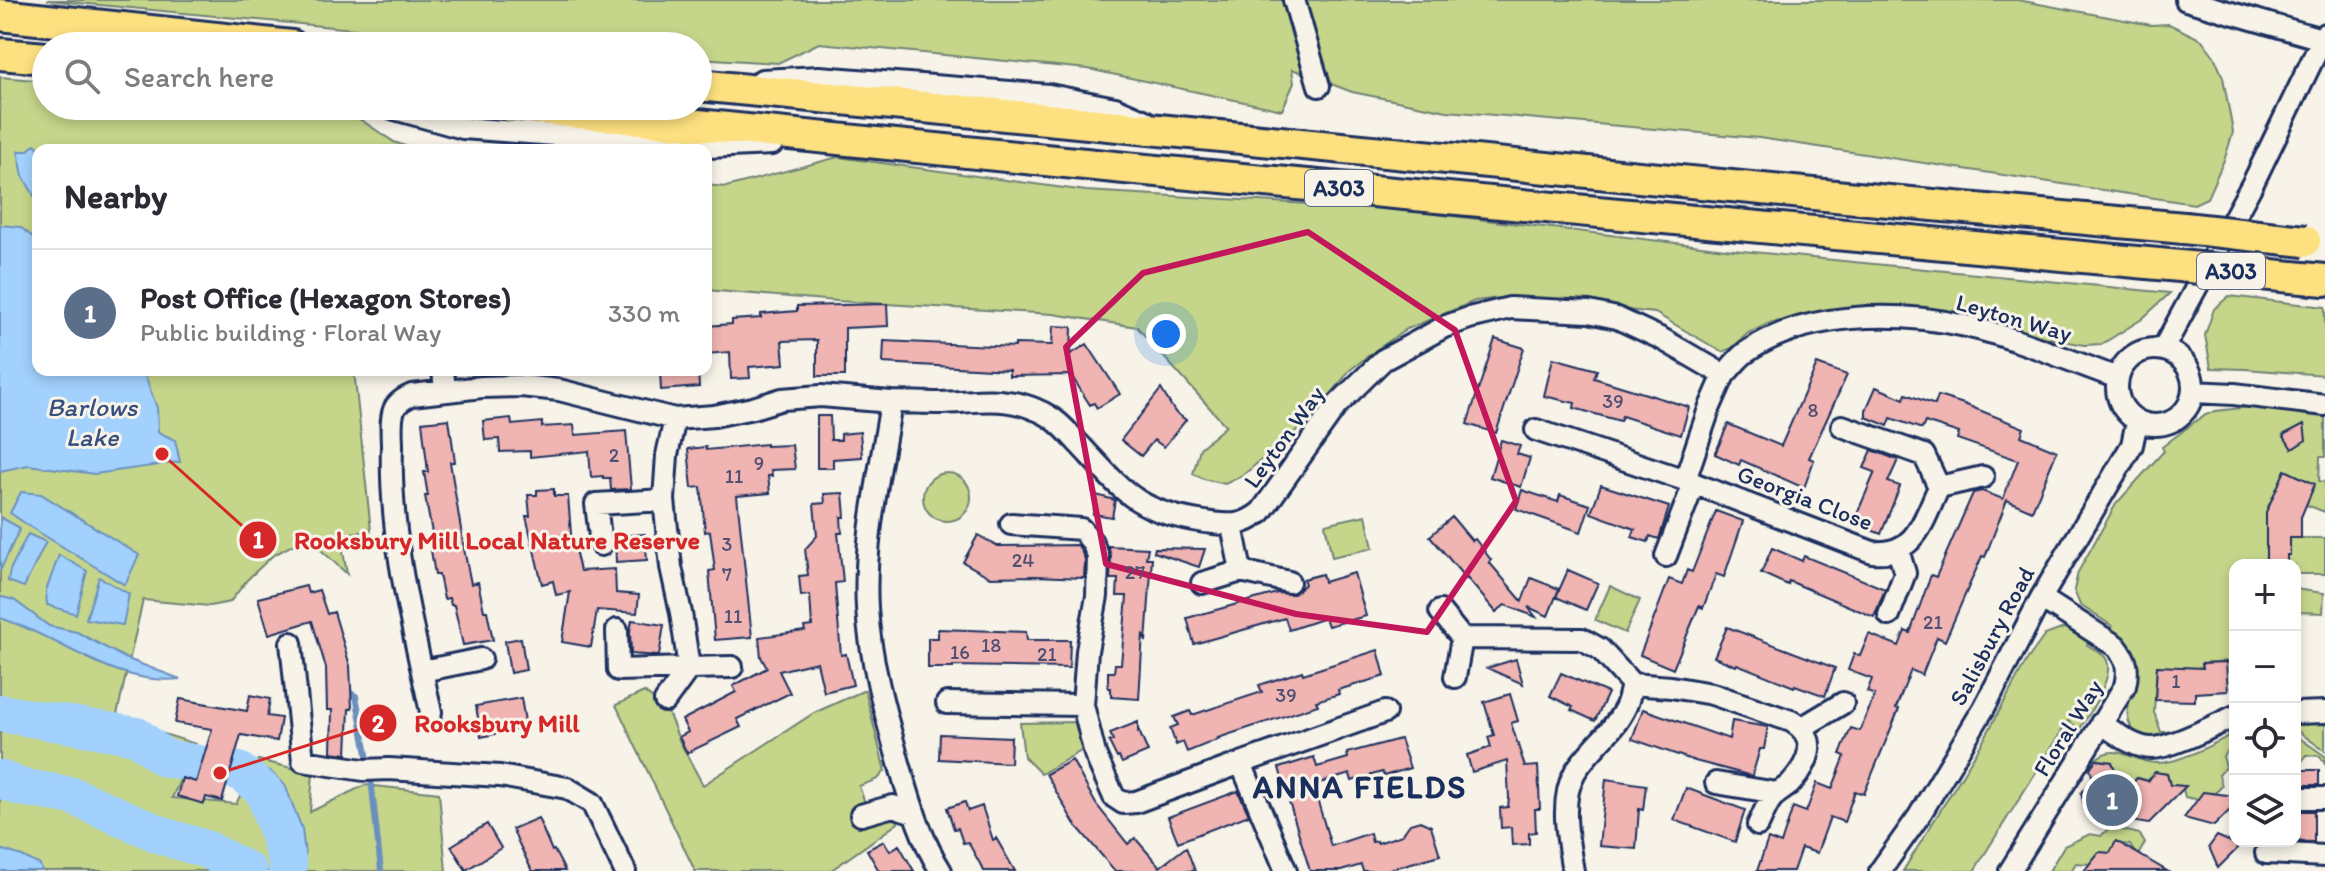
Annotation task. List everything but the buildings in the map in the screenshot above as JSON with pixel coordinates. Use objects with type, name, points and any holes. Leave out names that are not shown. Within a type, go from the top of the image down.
[{"type":"highway","points":[[0,15],[163,32]]},
{"type":"highway","points":[[0,54],[32,57]]},
{"type":"highway","name":"A303","points":[[712,85],[2315,242]]},
{"type":"highway","name":"A303","points":[[652,120],[2325,280]]},
{"type":"street","points":[[1294,0],[1319,86]]},
{"type":"street","points":[[2163,349],[2254,181],[2324,38],[2186,0]]},
{"type":"street","points":[[434,120],[463,128],[678,144]]},
{"type":"street","points":[[712,147],[856,140]]},
{"type":"street","name":"Leyton Way","points":[[1232,526],[1249,522],[1261,512],[1337,405],[1383,360],[1444,327],[1510,308],[1589,312],[1617,318],[1662,339],[1724,375],[1742,355],[1769,338],[1790,330],[1832,321],[1884,316],[1965,326],[2024,343],[2118,378]]},
{"type":"street","points":[[2152,348],[2175,353],[2190,370],[2193,381],[2190,404],[2183,414],[2172,421],[2148,425],[2137,421],[2120,403],[2118,378],[2122,367],[2140,352],[2152,348]]},
{"type":"street","points":[[1666,556],[1709,409],[1724,375]]},
{"type":"street","points":[[444,376],[445,391]]},
{"type":"street","points":[[431,712],[402,572],[394,510],[391,463],[394,407],[412,395],[445,391],[487,378],[559,390],[675,419],[714,416],[782,399],[821,396],[891,402],[942,403],[993,399],[1019,403],[1056,419],[1110,479],[1131,497],[1157,512],[1232,526],[1241,571]]},
{"type":"street","points":[[2193,392],[2325,405]]},
{"type":"street","points":[[891,402],[870,542],[867,604],[871,646],[914,813],[941,871]]},
{"type":"street","points":[[665,701],[689,668],[671,567],[664,500],[667,455],[675,419]]},
{"type":"street","name":"Salisbury Road","points":[[1880,871],[1919,816],[1984,708],[2041,598],[2132,445],[2137,421]]},
{"type":"street","points":[[1842,426],[1924,455],[1939,487],[1983,477]]},
{"type":"street","name":"Georgia Close","points":[[1536,430],[1690,481],[1872,552],[1898,550],[1916,536],[1939,487]]},
{"type":"street","points":[[601,545],[596,504],[664,500]]},
{"type":"street","points":[[1011,524],[1081,529],[1098,556],[1097,596],[1087,651],[1083,705],[1095,754],[1114,797],[1123,803],[1136,802],[1385,712]]},
{"type":"street","name":"Georgia Close","points":[[1889,615],[1905,573],[1898,550]]},
{"type":"street","points":[[1202,583],[1241,571],[1289,582]]},
{"type":"street","name":"Floral Way","points":[[2010,871],[2125,686],[2129,669],[2116,646],[2041,598]]},
{"type":"street","points":[[1440,611],[1462,638],[1455,677]]},
{"type":"street","points":[[617,630],[618,670],[732,667]]},
{"type":"street","points":[[1462,638],[1582,639],[1600,649],[1632,684],[1712,694],[1803,727],[1810,744],[1807,760],[1788,785],[1770,800],[1758,825]]},
{"type":"street","points":[[291,643],[303,761],[376,770],[500,776],[567,788],[592,803],[625,871]]},
{"type":"street","points":[[422,671],[481,659]]},
{"type":"street","points":[[1573,871],[1568,840],[1569,788],[1575,773],[1626,708],[1632,684]]},
{"type":"street","points":[[947,703],[1083,705]]},
{"type":"street","points":[[1803,727],[1843,703]]},
{"type":"street","points":[[2301,713],[2325,712]]},
{"type":"street","points":[[2101,723],[2128,740],[2150,748],[2167,746],[2229,719]]},
{"type":"street","points":[[1241,763],[1286,871]]},
{"type":"street","points":[[1716,783],[1777,793]]},
{"type":"street","points":[[2301,798],[2325,798]]},
{"type":"street","points":[[861,815],[893,806],[914,813]]},
{"type":"street","points":[[2266,853],[2325,856]]},
{"type":"highlighted area","points":[[1308,232],[1455,330],[1516,501],[1427,632],[1296,614],[1106,564],[1066,347],[1143,273]]},
{"type":"green space","points":[[47,0],[2018,0],[2151,25],[2169,24],[2202,40],[2214,56],[2223,77],[2233,132],[2207,198],[2194,204],[1759,138],[1447,111],[1352,92],[1292,69],[1294,83],[1282,110],[1088,69],[819,43],[778,63],[712,59],[712,32],[385,32]]},
{"type":"green space","points":[[0,77],[32,80],[32,120],[361,120],[400,144],[32,144],[32,376],[355,376],[371,531],[340,534],[347,574],[307,537],[272,556],[230,602],[210,606],[143,600],[116,719],[196,744],[172,798],[236,804],[258,760],[313,773],[310,812],[365,785],[439,793],[446,871],[0,871]]},
{"type":"green space","points":[[838,157],[1086,191],[1395,209],[1742,251],[2170,293],[2142,319],[2102,344],[2084,345],[1907,310],[1772,322],[1748,333],[1732,348],[1722,352],[1655,313],[1508,297],[1475,301],[1407,329],[1376,350],[1350,370],[1315,415],[1242,476],[1225,484],[1193,474],[1200,448],[1226,426],[1137,327],[1053,314],[712,291],[712,186],[726,187]]},
{"type":"green space","points":[[2229,296],[2325,307],[2325,375],[2211,368],[2205,335],[2214,309]]},
{"type":"green space","points":[[2250,407],[2325,414],[2325,457],[2320,457],[2319,481],[2325,482],[2325,512],[2296,501],[2306,480],[2285,471],[2268,508],[2266,554],[2289,555],[2290,538],[2325,538],[2325,574],[2301,574],[2301,559],[2229,559],[2229,661],[2203,663],[2202,667],[2196,668],[2157,667],[2154,712],[2161,732],[2180,731],[2169,742],[2145,738],[2130,724],[2128,711],[2137,668],[2135,654],[2128,643],[2110,635],[2112,626],[2080,605],[2074,590],[2078,572],[2116,504],[2164,451],[2162,447],[2201,417],[2215,411]]},
{"type":"green space","points":[[947,473],[964,480],[971,497],[964,514],[947,521],[930,514],[923,497],[930,480]]},
{"type":"green space","points":[[1366,515],[1373,548],[1332,557],[1325,524]]},
{"type":"green space","points":[[1610,586],[1640,600],[1625,633],[1595,620]]},
{"type":"green space","points":[[2301,590],[2324,593],[2323,613],[2301,612]]},
{"type":"green space","points":[[2064,628],[2090,639],[2087,645],[2102,654],[2108,663],[2101,692],[2080,729],[2068,721],[1974,871],[1903,871],[1982,743],[2027,660],[2045,635]]},
{"type":"green space","points":[[865,690],[885,771],[878,779],[859,786],[870,817],[896,814],[898,823],[830,871],[695,871],[616,705],[644,692],[667,710],[703,785],[814,713]]},
{"type":"green space","points":[[2317,720],[2325,724],[2325,751],[2301,733],[2301,721]]},
{"type":"green space","points":[[1076,722],[1086,748],[1041,774],[1024,757],[1020,723]]},
{"type":"green space","points":[[2229,736],[2229,749],[2223,756],[2226,767],[2219,775],[2222,786],[2201,799],[2185,797],[2182,786],[2170,785],[2167,774],[2155,772],[2148,781],[2138,778],[2130,787],[2120,784],[2112,762],[2096,759],[2103,754],[2118,752],[2156,763],[2196,752]]},
{"type":"green space","points":[[2301,739],[2325,756],[2325,764],[2320,756],[2307,755],[2301,762]]},
{"type":"green space","points":[[2110,827],[2139,834],[2145,843],[2137,857],[2130,845],[2115,843],[2110,853],[2099,852],[2089,864],[2076,863],[2071,871],[2049,871],[2064,846],[2090,834],[2101,836]]},
{"type":"water","points":[[32,147],[32,192],[23,176],[18,151],[27,151]]},
{"type":"water","name":"Barlows Lake","points":[[0,225],[20,227],[32,236],[32,376],[145,376],[157,408],[158,432],[175,440],[180,462],[95,474],[28,465],[0,471]]},
{"type":"water","points":[[21,492],[41,494],[139,555],[125,585],[10,513]]},
{"type":"water","points":[[0,517],[20,528],[0,571]]},
{"type":"water","points":[[28,534],[46,542],[24,587],[8,581],[10,570]]},
{"type":"water","points":[[59,555],[87,571],[76,614],[47,605],[46,591]]},
{"type":"water","points":[[99,577],[129,594],[123,625],[86,619]]},
{"type":"water","points":[[2,597],[14,600],[49,626],[77,632],[125,658],[180,679],[156,679],[110,668],[0,618]]},
{"type":"water","points":[[242,763],[270,771],[285,785],[302,829],[305,856],[301,871],[270,871],[266,849],[271,836],[269,826],[260,802],[236,777]]},
{"type":"water","points":[[0,849],[40,865],[42,871],[0,871]]},
{"type":"waterway","points":[[351,693],[356,696],[370,770],[381,871]]},
{"type":"waterway","points":[[0,713],[137,736],[164,758],[239,771],[264,791],[288,864],[287,871]]},
{"type":"waterway","points":[[0,779],[20,787],[73,796],[166,837],[208,850],[248,871]]},
{"type":"place","name":"Rooksbury Mill Local Nature Reserve","points":[[162,454]]},
{"type":"place","name":"Rooksbury Mill","points":[[220,773]]},
{"type":"place","name":"Post Office (Hexagon Stores)","points":[[2112,800]]},
{"type":"district","name":"ANNA FIELDS","points":[[1360,787]]}]
